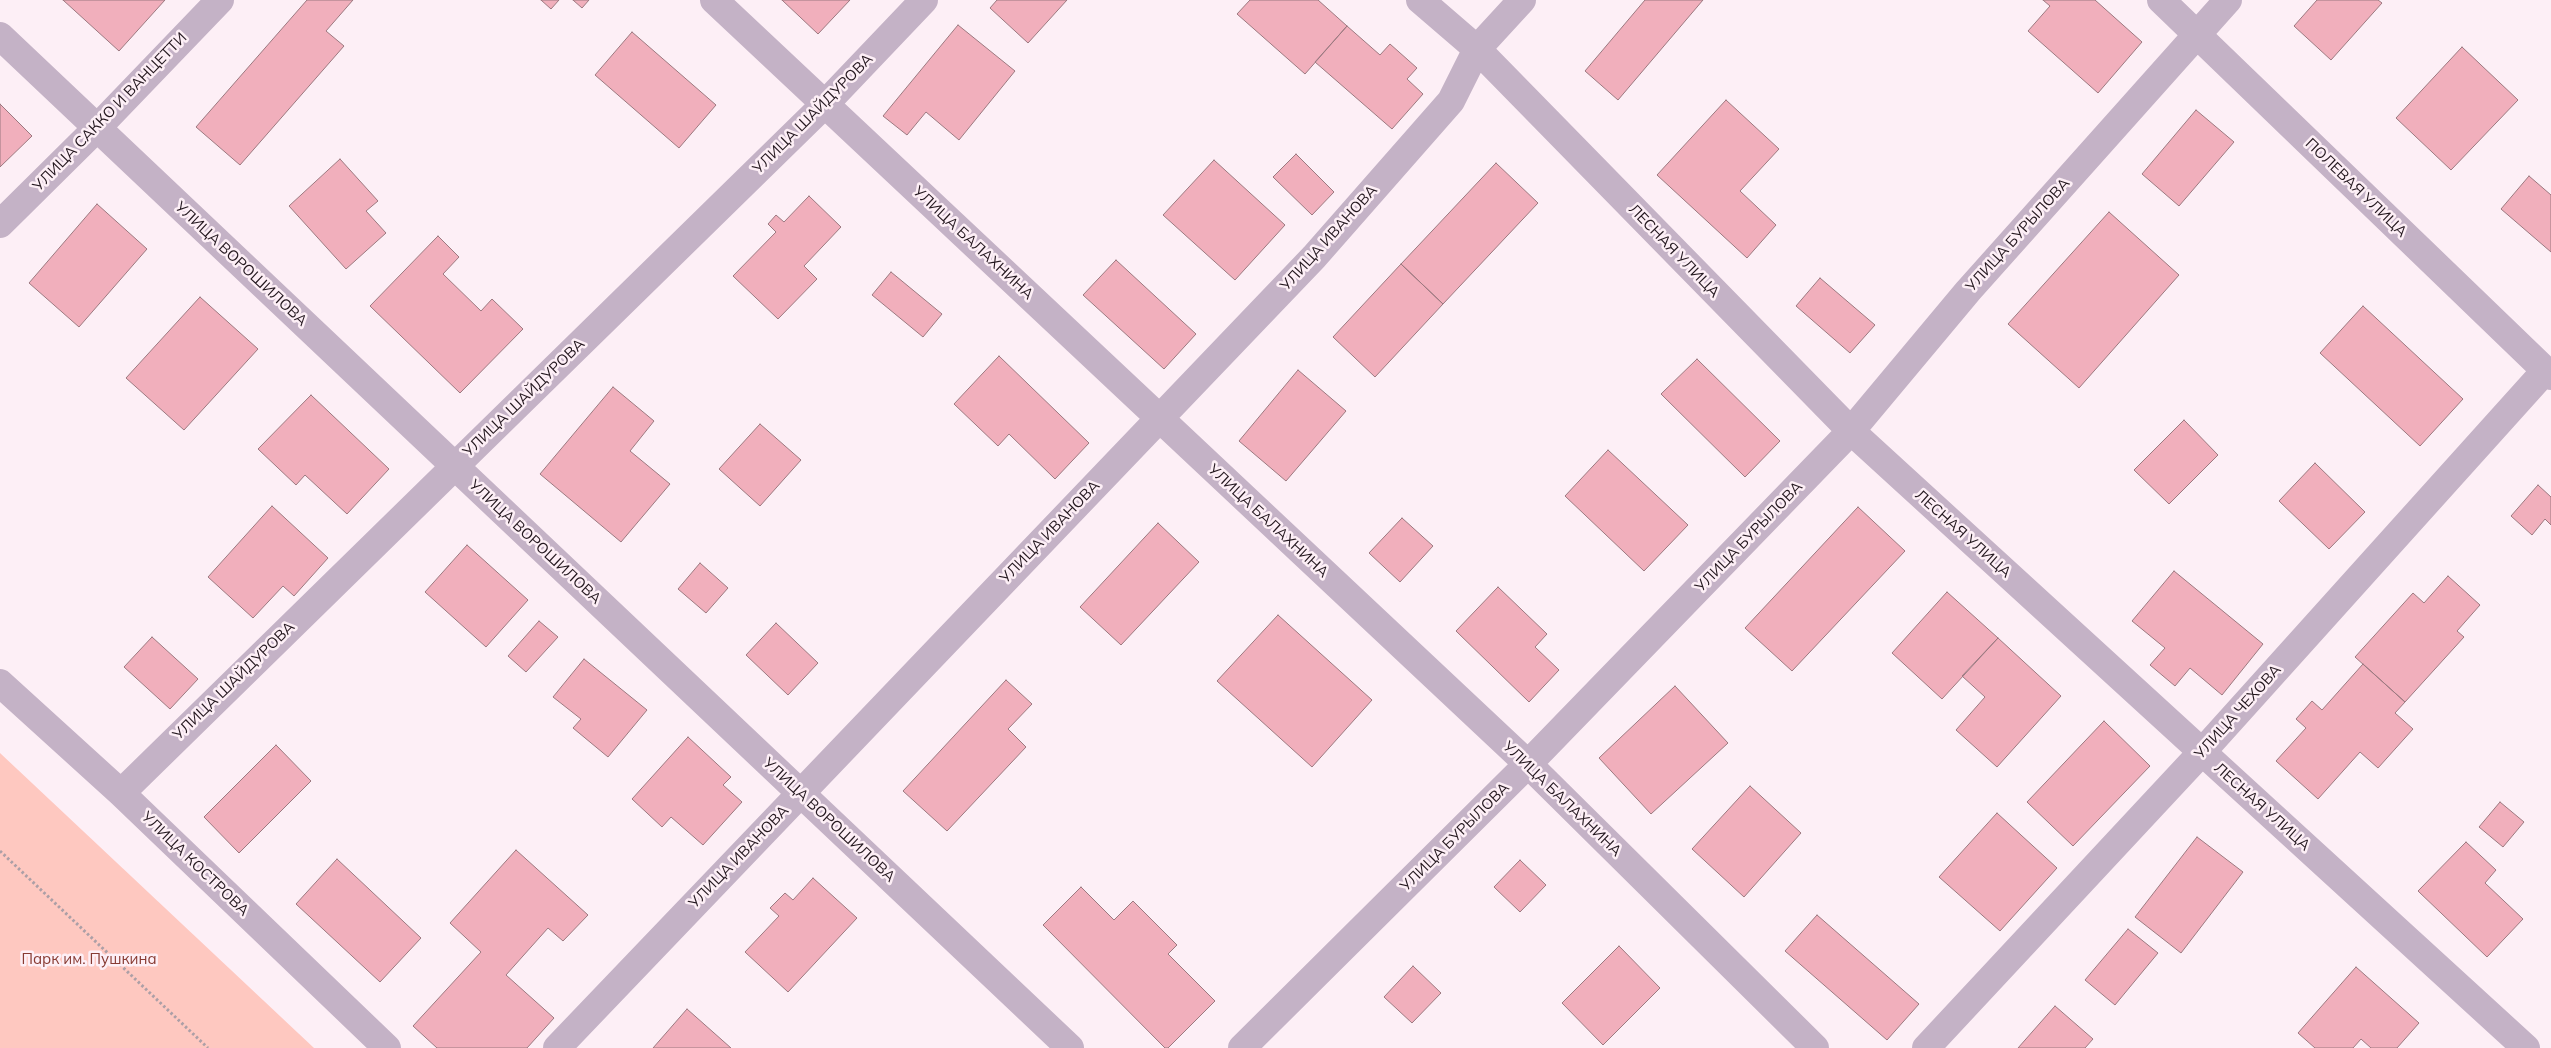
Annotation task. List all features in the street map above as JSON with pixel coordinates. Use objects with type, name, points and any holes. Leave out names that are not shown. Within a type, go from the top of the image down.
[{"type":"street","name":"УЛИЦА САККО И ВАНЦЕТТИ","points":[[0,224],[97,128],[220,0]]},
{"type":"street","name":"УЛИЦА БАЛАХНИНА","points":[[714,0],[1528,764],[1815,1048]]},
{"type":"street","name":"УЛИЦА ШАЙДУРОВА","points":[[121,793],[825,104],[924,0]]},
{"type":"street","name":"ЛЕСНАЯ УЛИЦА","points":[[1420,0],[1477,49],[1851,431],[2526,1048]]},
{"type":"street","name":"УЛИЦА ИВАНОВА","points":[[557,1048],[1314,257],[1451,101],[1477,49],[1522,0]]},
{"type":"street","name":"ПОЛЕВАЯ УЛИЦА","points":[[2161,0],[2548,374]]},
{"type":"street","name":"УЛИЦА БУРЫЛОВА","points":[[1242,1048],[1528,764],[1851,431],[1968,291],[2228,0]]},
{"type":"street","name":"УЛИЦА ВОРОШИЛОВА","points":[[0,36],[1070,1048]]},
{"type":"street","name":"УЛИЦА ЧЕХОВА","points":[[1926,1048],[2202,752],[2548,374]]},
{"type":"street","name":"УЛИЦА КОСТРОВА","points":[[0,683],[121,793],[387,1048]]},
{"type":"path","points":[[0,851],[208,1048]]},
{"type":"green space","name":"Парк им. Пушкина","points":[[0,753],[314,1048],[0,1048]]},
{"type":"building","points":[[63,0],[165,0],[119,51]]},
{"type":"building","points":[[307,0],[353,0],[326,31],[344,46],[240,165],[196,127]]},
{"type":"building","points":[[541,0],[559,0],[551,9]]},
{"type":"building","points":[[573,0],[589,0],[582,8]]},
{"type":"building","points":[[782,0],[850,0],[818,34]]},
{"type":"building","points":[[997,0],[1067,0],[1028,43],[990,8]]},
{"type":"building","points":[[1250,0],[1318,0],[1347,26],[1305,74],[1237,14]]},
{"type":"building","points":[[1645,0],[1703,0],[1618,100],[1585,71]]},
{"type":"building","points":[[2043,0],[2095,0],[2142,42],[2098,93],[2028,31],[2050,6]]},
{"type":"building","points":[[2317,0],[2378,0],[2382,3],[2331,60],[2294,26]]},
{"type":"building","points":[[958,25],[1015,71],[959,140],[926,112],[907,135],[883,116]]},
{"type":"building","points":[[1347,26],[1380,55],[1390,44],[1417,68],[1407,79],[1423,94],[1392,129],[1315,62]]},
{"type":"building","points":[[632,32],[716,105],[679,148],[595,75]]},
{"type":"building","points":[[2462,47],[2518,100],[2451,170],[2396,118]]},
{"type":"building","points":[[1726,100],[1779,149],[1740,191],[1776,225],[1747,258],[1657,175]]},
{"type":"building","points":[[0,104],[32,136],[0,167]]},
{"type":"building","points":[[2196,110],[2234,142],[2179,206],[2142,174]]},
{"type":"building","points":[[1296,154],[1334,192],[1312,215],[1273,177]]},
{"type":"building","points":[[340,159],[378,201],[366,211],[386,233],[346,269],[289,206]]},
{"type":"building","points":[[1214,160],[1285,225],[1235,280],[1163,215]]},
{"type":"building","points":[[1496,163],[1538,203],[1443,304],[1401,264]]},
{"type":"building","points":[[2529,176],[2551,195],[2551,252],[2501,209]]},
{"type":"building","points":[[809,196],[841,227],[804,266],[817,279],[778,319],[733,276],[776,232],[768,224],[776,215],[784,222]]},
{"type":"building","points":[[97,204],[147,249],[79,327],[29,283]]},
{"type":"building","points":[[2109,212],[2179,275],[2079,388],[2008,324]]},
{"type":"building","points":[[438,236],[459,257],[443,274],[481,311],[492,299],[523,329],[460,393],[370,306]]},
{"type":"building","points":[[1116,260],[1196,334],[1164,369],[1083,295]]},
{"type":"building","points":[[1401,264],[1443,304],[1375,377],[1333,337]]},
{"type":"building","points":[[891,272],[942,314],[923,337],[872,295]]},
{"type":"building","points":[[1820,278],[1875,325],[1850,353],[1796,306]]},
{"type":"building","points":[[200,297],[258,349],[184,430],[126,378]]},
{"type":"building","points":[[2363,306],[2463,399],[2420,446],[2320,353]]},
{"type":"building","points":[[999,356],[1089,443],[1055,479],[1009,434],[998,446],[954,404]]},
{"type":"building","points":[[1697,359],[1780,441],[1745,477],[1661,394]]},
{"type":"building","points":[[1298,370],[1346,411],[1286,481],[1239,441]]},
{"type":"building","points":[[613,387],[654,421],[630,451],[670,484],[621,542],[540,474]]},
{"type":"building","points":[[311,395],[389,469],[347,514],[305,475],[296,485],[258,449]]},
{"type":"building","points":[[2184,420],[2218,455],[2169,504],[2134,470]]},
{"type":"building","points":[[760,424],[801,460],[760,506],[719,469]]},
{"type":"building","points":[[1608,450],[1688,525],[1644,571],[1565,496]]},
{"type":"building","points":[[2315,463],[2365,512],[2329,549],[2279,501]]},
{"type":"building","points":[[2538,485],[2551,497],[2551,525],[2545,519],[2532,535],[2511,516]]},
{"type":"building","points":[[272,506],[328,558],[294,596],[283,586],[253,618],[208,577]]},
{"type":"building","points":[[1858,507],[1905,551],[1792,671],[1745,628]]},
{"type":"building","points":[[1402,518],[1433,546],[1400,582],[1369,553]]},
{"type":"building","points":[[1158,523],[1199,562],[1121,645],[1080,607]]},
{"type":"building","points":[[467,545],[528,600],[486,647],[425,592]]},
{"type":"building","points":[[700,563],[728,588],[706,613],[678,589]]},
{"type":"building","points":[[2174,571],[2263,644],[2222,695],[2190,668],[2175,686],[2150,665],[2165,648],[2132,621]]},
{"type":"building","points":[[2448,576],[2480,605],[2457,631],[2464,637],[2405,702],[2355,657],[2413,593],[2424,603]]},
{"type":"building","points":[[1498,587],[1547,634],[1535,647],[1559,670],[1529,702],[1456,631]]},
{"type":"building","points":[[1947,592],[1998,638],[1942,699],[1892,653]]},
{"type":"building","points":[[1278,615],[1372,700],[1312,767],[1217,681]]},
{"type":"building","points":[[539,621],[558,637],[526,672],[508,656]]},
{"type":"building","points":[[776,623],[818,663],[788,695],[746,655]]},
{"type":"building","points":[[152,637],[198,679],[170,709],[124,667]]},
{"type":"building","points":[[1998,638],[2061,696],[1997,767],[1956,730],[1985,697],[1962,676]]},
{"type":"building","points":[[584,659],[647,710],[608,757],[573,728],[581,719],[553,697]]},
{"type":"building","points":[[2363,664],[2405,702],[2395,713],[2413,729],[2378,768],[2360,752],[2318,799],[2276,761],[2306,728],[2296,719],[2312,701],[2322,710]]},
{"type":"building","points":[[1006,680],[1032,704],[1008,729],[1026,747],[947,831],[903,791]]},
{"type":"building","points":[[1675,686],[1728,743],[1651,814],[1599,758]]},
{"type":"building","points":[[2104,721],[2150,766],[2073,846],[2027,802]]},
{"type":"building","points":[[688,737],[731,777],[723,785],[742,802],[703,845],[671,817],[662,827],[632,799]]},
{"type":"building","points":[[276,745],[311,781],[239,853],[204,817]]},
{"type":"building","points":[[1750,786],[1801,833],[1744,897],[1692,849]]},
{"type":"building","points":[[2500,802],[2524,822],[2503,847],[2479,827]]},
{"type":"building","points":[[1997,813],[2057,868],[2000,931],[1939,877]]},
{"type":"building","points":[[2197,837],[2243,872],[2181,953],[2135,917]]},
{"type":"building","points":[[2466,842],[2496,870],[2485,883],[2523,919],[2487,957],[2418,891]]},
{"type":"building","points":[[516,850],[588,915],[563,941],[548,928],[506,975],[554,1018],[527,1048],[437,1048],[413,1026],[481,952],[450,923]]},
{"type":"building","points":[[337,859],[421,938],[380,982],[296,904]]},
{"type":"building","points":[[1520,860],[1546,885],[1520,912],[1494,887]]},
{"type":"building","points":[[813,878],[857,918],[788,992],[745,952],[779,916],[770,908],[785,893],[793,900]]},
{"type":"building","points":[[1081,887],[1114,920],[1133,901],[1177,945],[1168,954],[1215,1001],[1168,1048],[1165,1048],[1043,925]]},
{"type":"building","points":[[1817,915],[1919,1004],[1887,1040],[1785,951]]},
{"type":"building","points":[[2128,929],[2158,953],[2115,1005],[2085,980]]},
{"type":"building","points":[[1619,946],[1660,988],[1603,1045],[1562,1003]]},
{"type":"building","points":[[1413,966],[1441,993],[1412,1023],[1384,997]]},
{"type":"building","points":[[2356,967],[2419,1023],[2397,1048],[2371,1048],[2361,1039],[2353,1048],[2315,1048],[2298,1033]]},
{"type":"building","points":[[2055,1006],[2093,1039],[2085,1048],[2018,1048]]},
{"type":"building","points":[[687,1009],[731,1048],[653,1048]]}]
